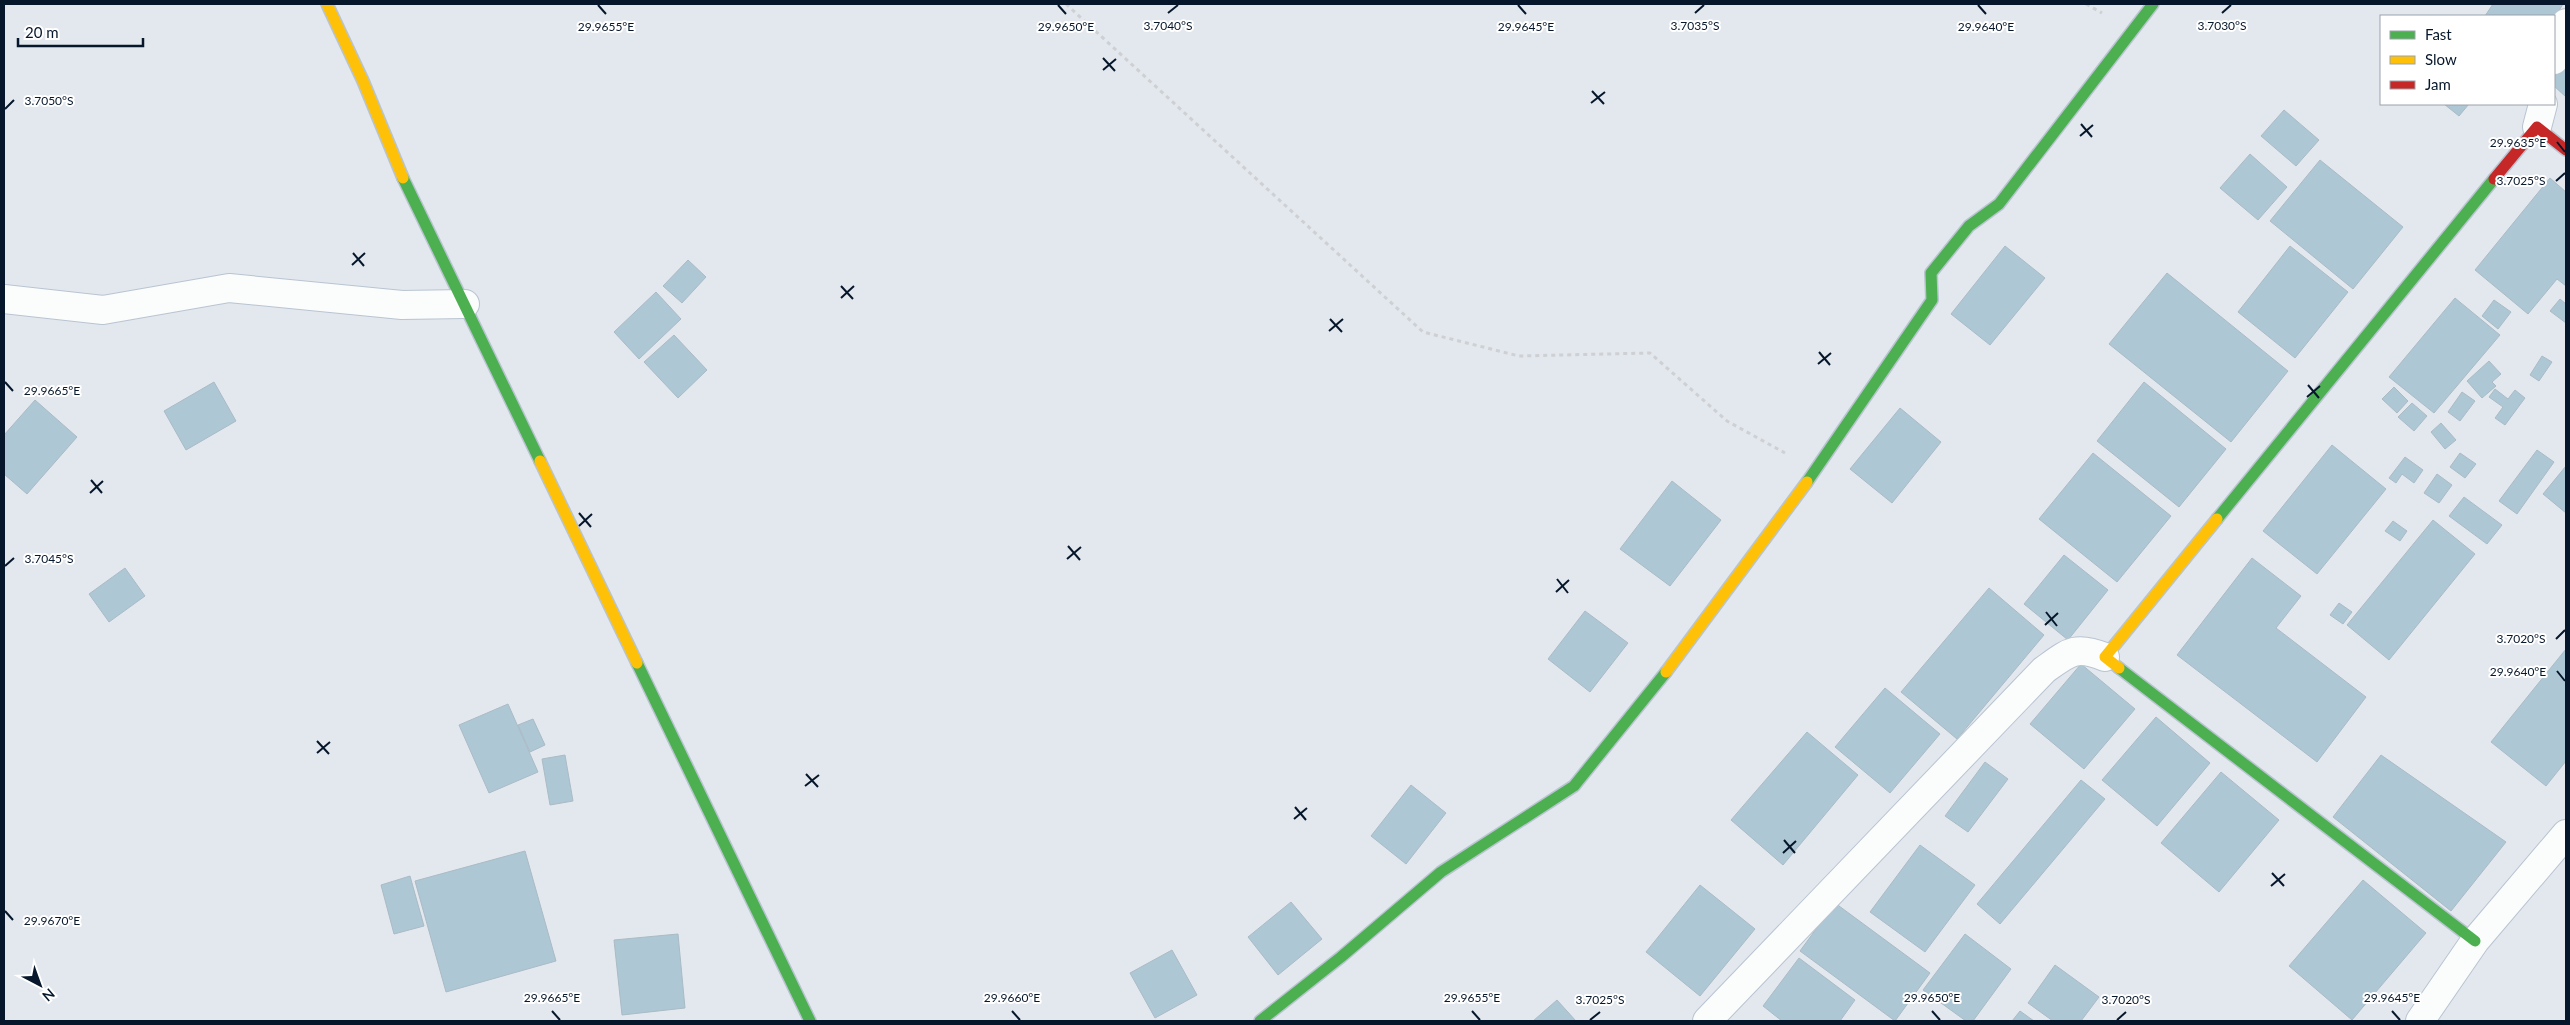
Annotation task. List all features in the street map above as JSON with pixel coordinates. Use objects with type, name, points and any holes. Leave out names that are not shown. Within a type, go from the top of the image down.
[{"type":"street","points":[[327,4],[401,173],[810,1021]]},
{"type":"street","points":[[1260,1021],[1341,957],[1441,872],[1574,786],[1656,685],[1816,470],[1932,300],[1931,273],[1969,226],[1999,204],[2153,4]]},
{"type":"street","points":[[2555,57],[2566,23]]},
{"type":"street","points":[[2105,656],[2540,115],[2566,150]]},
{"type":"street","points":[[4,299],[103,310],[229,288],[402,305],[465,304]]},
{"type":"street","points":[[1707,1021],[2044,670],[2064,656],[2084,649],[2105,656],[2475,941]]},
{"type":"street","points":[[2420,1021],[2475,941],[2566,834]]},
{"type":"path","points":[[1066,4],[1423,332],[1519,356],[1650,353],[1727,421],[1816,470]]},
{"type":"building","points":[[2493,4],[2563,4],[2555,17],[2555,15],[2486,15]]},
{"type":"building","points":[[2566,62],[2566,97],[2555,87],[2555,76]]},
{"type":"building","points":[[2445,105],[2468,105],[2459,116]]},
{"type":"building","points":[[2284,110],[2319,140],[2296,166],[2261,136]]},
{"type":"building","points":[[2250,154],[2287,187],[2258,220],[2220,188]]},
{"type":"building","points":[[2320,160],[2403,227],[2353,289],[2270,221]]},
{"type":"building","points":[[2550,178],[2566,192],[2566,286],[2557,279],[2528,314],[2475,270]]},
{"type":"building","points":[[2005,246],[2045,278],[1990,345],[1951,314]]},
{"type":"building","points":[[2290,246],[2348,292],[2295,358],[2238,312]]},
{"type":"building","points":[[688,260],[706,277],[682,303],[663,286]]},
{"type":"building","points":[[2167,273],[2288,371],[2231,442],[2109,344]]},
{"type":"building","points":[[656,292],[681,319],[639,359],[614,332]]},
{"type":"building","points":[[2455,298],[2500,335],[2434,413],[2389,377]]},
{"type":"building","points":[[2560,299],[2566,304],[2566,323],[2550,311]]},
{"type":"building","points":[[2494,300],[2511,312],[2498,329],[2482,316]]},
{"type":"building","points":[[674,335],[707,370],[678,398],[644,362]]},
{"type":"building","points":[[2542,356],[2552,362],[2539,381],[2530,375]]},
{"type":"building","points":[[2489,361],[2501,374],[2492,382],[2496,386],[2482,398],[2467,381]]},
{"type":"building","points":[[214,382],[236,421],[186,450],[164,411]]},
{"type":"building","points":[[2144,382],[2226,449],[2179,507],[2097,441]]},
{"type":"building","points":[[2394,387],[2408,401],[2397,413],[2382,399]]},
{"type":"building","points":[[2495,389],[2508,399],[2515,390],[2525,398],[2505,425],[2495,418],[2503,407],[2489,397]]},
{"type":"building","points":[[2462,392],[2475,401],[2460,421],[2448,412]]},
{"type":"building","points":[[35,400],[77,437],[27,494],[4,474],[4,435]]},
{"type":"building","points":[[2412,403],[2427,416],[2414,431],[2398,417]]},
{"type":"building","points":[[1900,408],[1941,442],[1892,503],[1850,469]]},
{"type":"building","points":[[2441,423],[2456,440],[2445,449],[2431,432]]},
{"type":"building","points":[[2332,445],[2386,489],[2317,574],[2263,531]]},
{"type":"building","points":[[2537,450],[2554,462],[2517,514],[2499,501]]},
{"type":"building","points":[[2093,453],[2171,516],[2117,582],[2039,519]]},
{"type":"building","points":[[2460,453],[2476,464],[2465,478],[2450,467]]},
{"type":"building","points":[[2405,457],[2423,470],[2414,483],[2402,474],[2396,483],[2389,478]]},
{"type":"building","points":[[2566,466],[2566,513],[2543,494]]},
{"type":"building","points":[[2437,474],[2452,485],[2439,503],[2424,493]]},
{"type":"building","points":[[1672,481],[1721,520],[1670,586],[1620,549]]},
{"type":"building","points":[[2464,497],[2502,525],[2487,544],[2449,516]]},
{"type":"building","points":[[2433,520],[2475,554],[2389,660],[2347,625]]},
{"type":"building","points":[[2393,521],[2407,531],[2400,541],[2385,531]]},
{"type":"building","points":[[2064,555],[2108,590],[2068,640],[2024,604]]},
{"type":"building","points":[[2252,558],[2301,596],[2276,628],[2366,697],[2317,762],[2177,655]]},
{"type":"building","points":[[125,568],[145,596],[109,622],[89,594]]},
{"type":"building","points":[[1989,588],[2044,635],[1957,739],[1901,692]]},
{"type":"building","points":[[2339,603],[2352,612],[2343,624],[2330,615]]},
{"type":"building","points":[[1585,611],[1628,643],[1590,692],[1548,659]]},
{"type":"building","points":[[2566,649],[2566,761],[2546,786],[2491,742]]},
{"type":"building","points":[[2081,664],[2135,709],[2084,769],[2030,724]]},
{"type":"building","points":[[1885,688],[1940,734],[1890,793],[1835,747]]},
{"type":"building","points":[[508,704],[538,772],[489,793],[459,725]]},
{"type":"building","points":[[2156,717],[2210,763],[2157,826],[2102,780]]},
{"type":"building","points":[[533,719],[545,745],[530,752],[518,725]]},
{"type":"building","points":[[1807,732],[1858,775],[1783,865],[1731,820]]},
{"type":"building","points":[[565,755],[573,801],[550,805],[542,759]]},
{"type":"building","points":[[2381,755],[2506,842],[2451,911],[2333,817]]},
{"type":"building","points":[[1985,762],[2008,779],[1968,832],[1945,816]]},
{"type":"building","points":[[2221,772],[2279,820],[2219,892],[2161,843]]},
{"type":"building","points":[[2081,780],[2105,799],[2000,924],[1977,904]]},
{"type":"building","points":[[1411,785],[1446,813],[1406,864],[1371,836]]},
{"type":"building","points":[[1920,845],[1975,885],[1925,952],[1870,912]]},
{"type":"building","points":[[525,851],[556,961],[446,992],[415,881]]},
{"type":"building","points":[[410,876],[424,926],[394,934],[381,885]]},
{"type":"building","points":[[2363,880],[2426,933],[2352,1020],[2289,966]]},
{"type":"building","points":[[1700,885],[1755,929],[1700,996],[1646,952]]},
{"type":"building","points":[[1291,902],[1322,939],[1278,975],[1248,937]]},
{"type":"building","points":[[1835,903],[1930,973],[1895,1021],[1800,951]]},
{"type":"building","points":[[678,934],[685,1008],[622,1015],[614,940]]},
{"type":"building","points":[[1965,934],[2011,969],[1973,1021],[1966,1021],[1923,990]]},
{"type":"building","points":[[1172,950],[1197,995],[1155,1018],[1130,973]]},
{"type":"building","points":[[1799,958],[1855,1000],[1840,1021],[1782,1021],[1763,1006]]},
{"type":"building","points":[[2055,965],[2099,997],[2081,1021],[2053,1021],[2028,1003]]},
{"type":"building","points":[[1557,1000],[1576,1021],[1533,1021]]},
{"type":"building","points":[[2020,1011],[2034,1021],[2012,1021]]},
{"type":"traffic: fast","points":[[1807,482],[1932,300],[1931,273],[1969,226],[1999,204],[2153,4]]},
{"type":"traffic: fast","points":[[403,178],[540,461]]},
{"type":"traffic: fast","points":[[2217,519],[2494,179]]},
{"type":"traffic: fast","points":[[637,663],[810,1021]]},
{"type":"traffic: fast","points":[[2119,668],[2475,941]]},
{"type":"traffic: fast","points":[[1260,1021],[1341,957],[1441,872],[1574,786],[1666,672]]},
{"type":"traffic: slow","points":[[327,4],[363,81],[403,178]]},
{"type":"traffic: slow","points":[[540,461],[637,663]]},
{"type":"traffic: slow","points":[[1666,672],[1807,482]]},
{"type":"traffic: slow","points":[[2119,668],[2105,657],[2217,519]]},
{"type":"traffic: jam","points":[[2494,179],[2537,127],[2566,150]]}]
